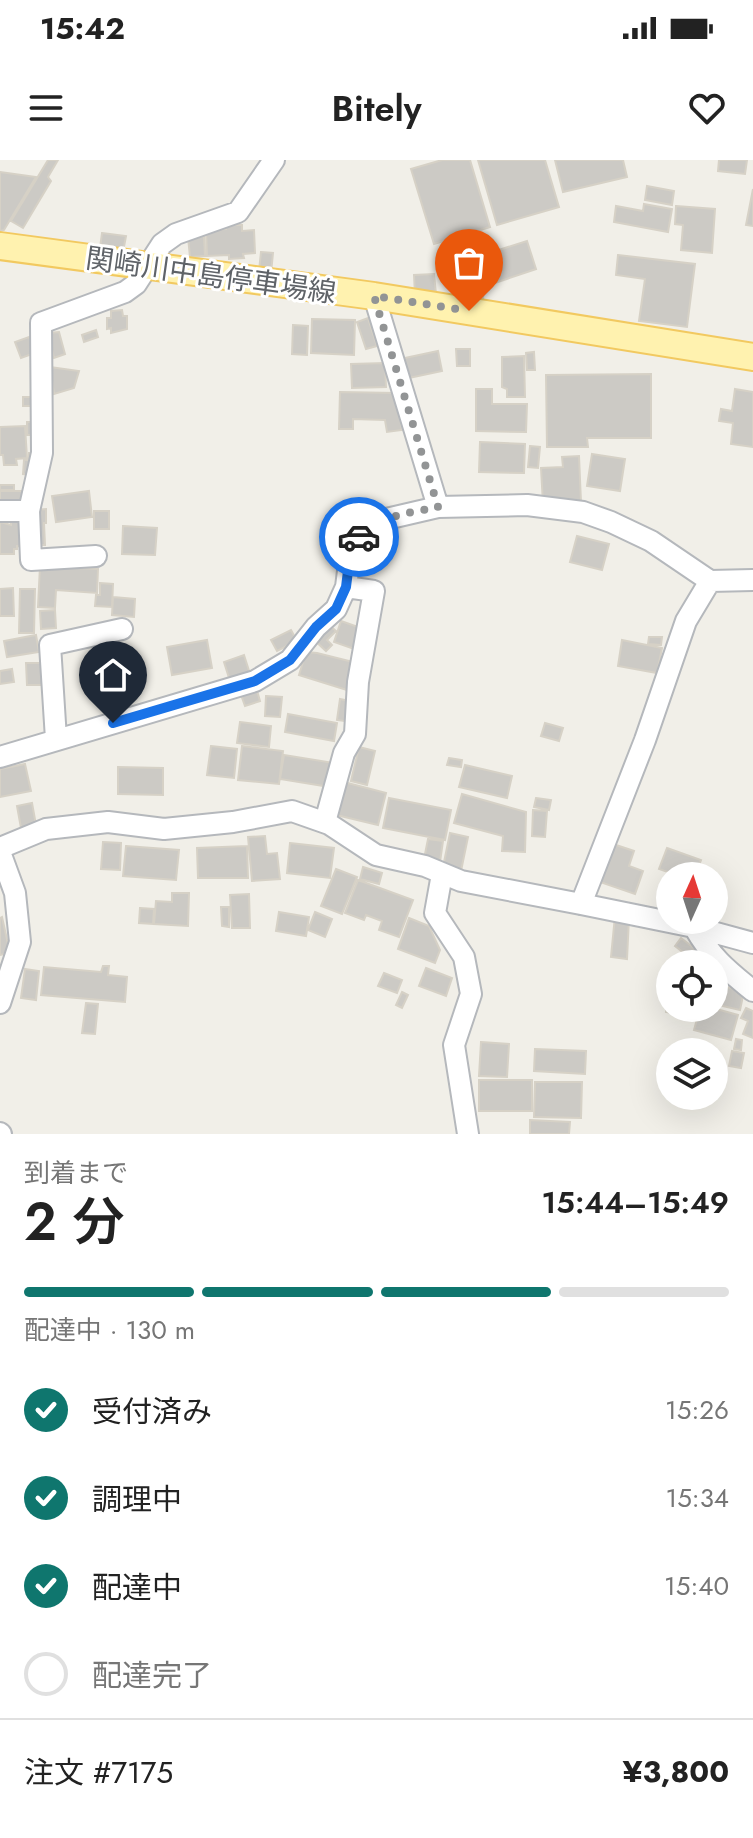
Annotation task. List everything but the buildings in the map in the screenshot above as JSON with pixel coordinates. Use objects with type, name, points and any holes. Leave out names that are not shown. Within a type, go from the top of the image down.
[{"type":"main road","name":"関崎川中島停車場線","points":[[0,246],[374,296],[753,357]]},
{"type":"street","points":[[96,556],[31,560],[29,511],[42,453],[41,323],[125,292],[136,284],[162,244],[176,234],[238,212],[274,160]]},
{"type":"street","points":[[374,296],[438,507]]},
{"type":"street","points":[[0,757],[255,681],[290,660],[316,627],[336,609],[346,587],[351,547],[365,530],[382,520],[438,507],[527,505],[583,512],[651,541],[710,581],[753,580]]},
{"type":"street","points":[[0,511],[29,511]]},
{"type":"street","points":[[581,904],[645,740],[686,621],[710,581]]},
{"type":"street","points":[[325,822],[344,753],[355,734],[358,682],[374,591],[346,587]]},
{"type":"street","points":[[56,739],[50,645],[122,629]]},
{"type":"street","points":[[0,1003],[5,977],[20,942],[15,893],[0,850],[46,829],[108,822],[164,829],[233,822],[292,811],[325,822],[376,855],[425,866],[461,881],[656,919]]},
{"type":"street","points":[[442,874],[435,913],[464,957],[471,994],[454,1045],[468,1134]]},
{"type":"street","points":[[698,934],[719,963],[753,991]]},
{"type":"street","points":[[720,934],[753,943]]},
{"type":"way so far","points":[[359,537],[382,520],[438,507],[374,296],[469,311]]},
{"type":"route","points":[[113,723],[255,681],[290,660],[316,627],[336,609],[346,587],[351,547],[359,537]]}]
